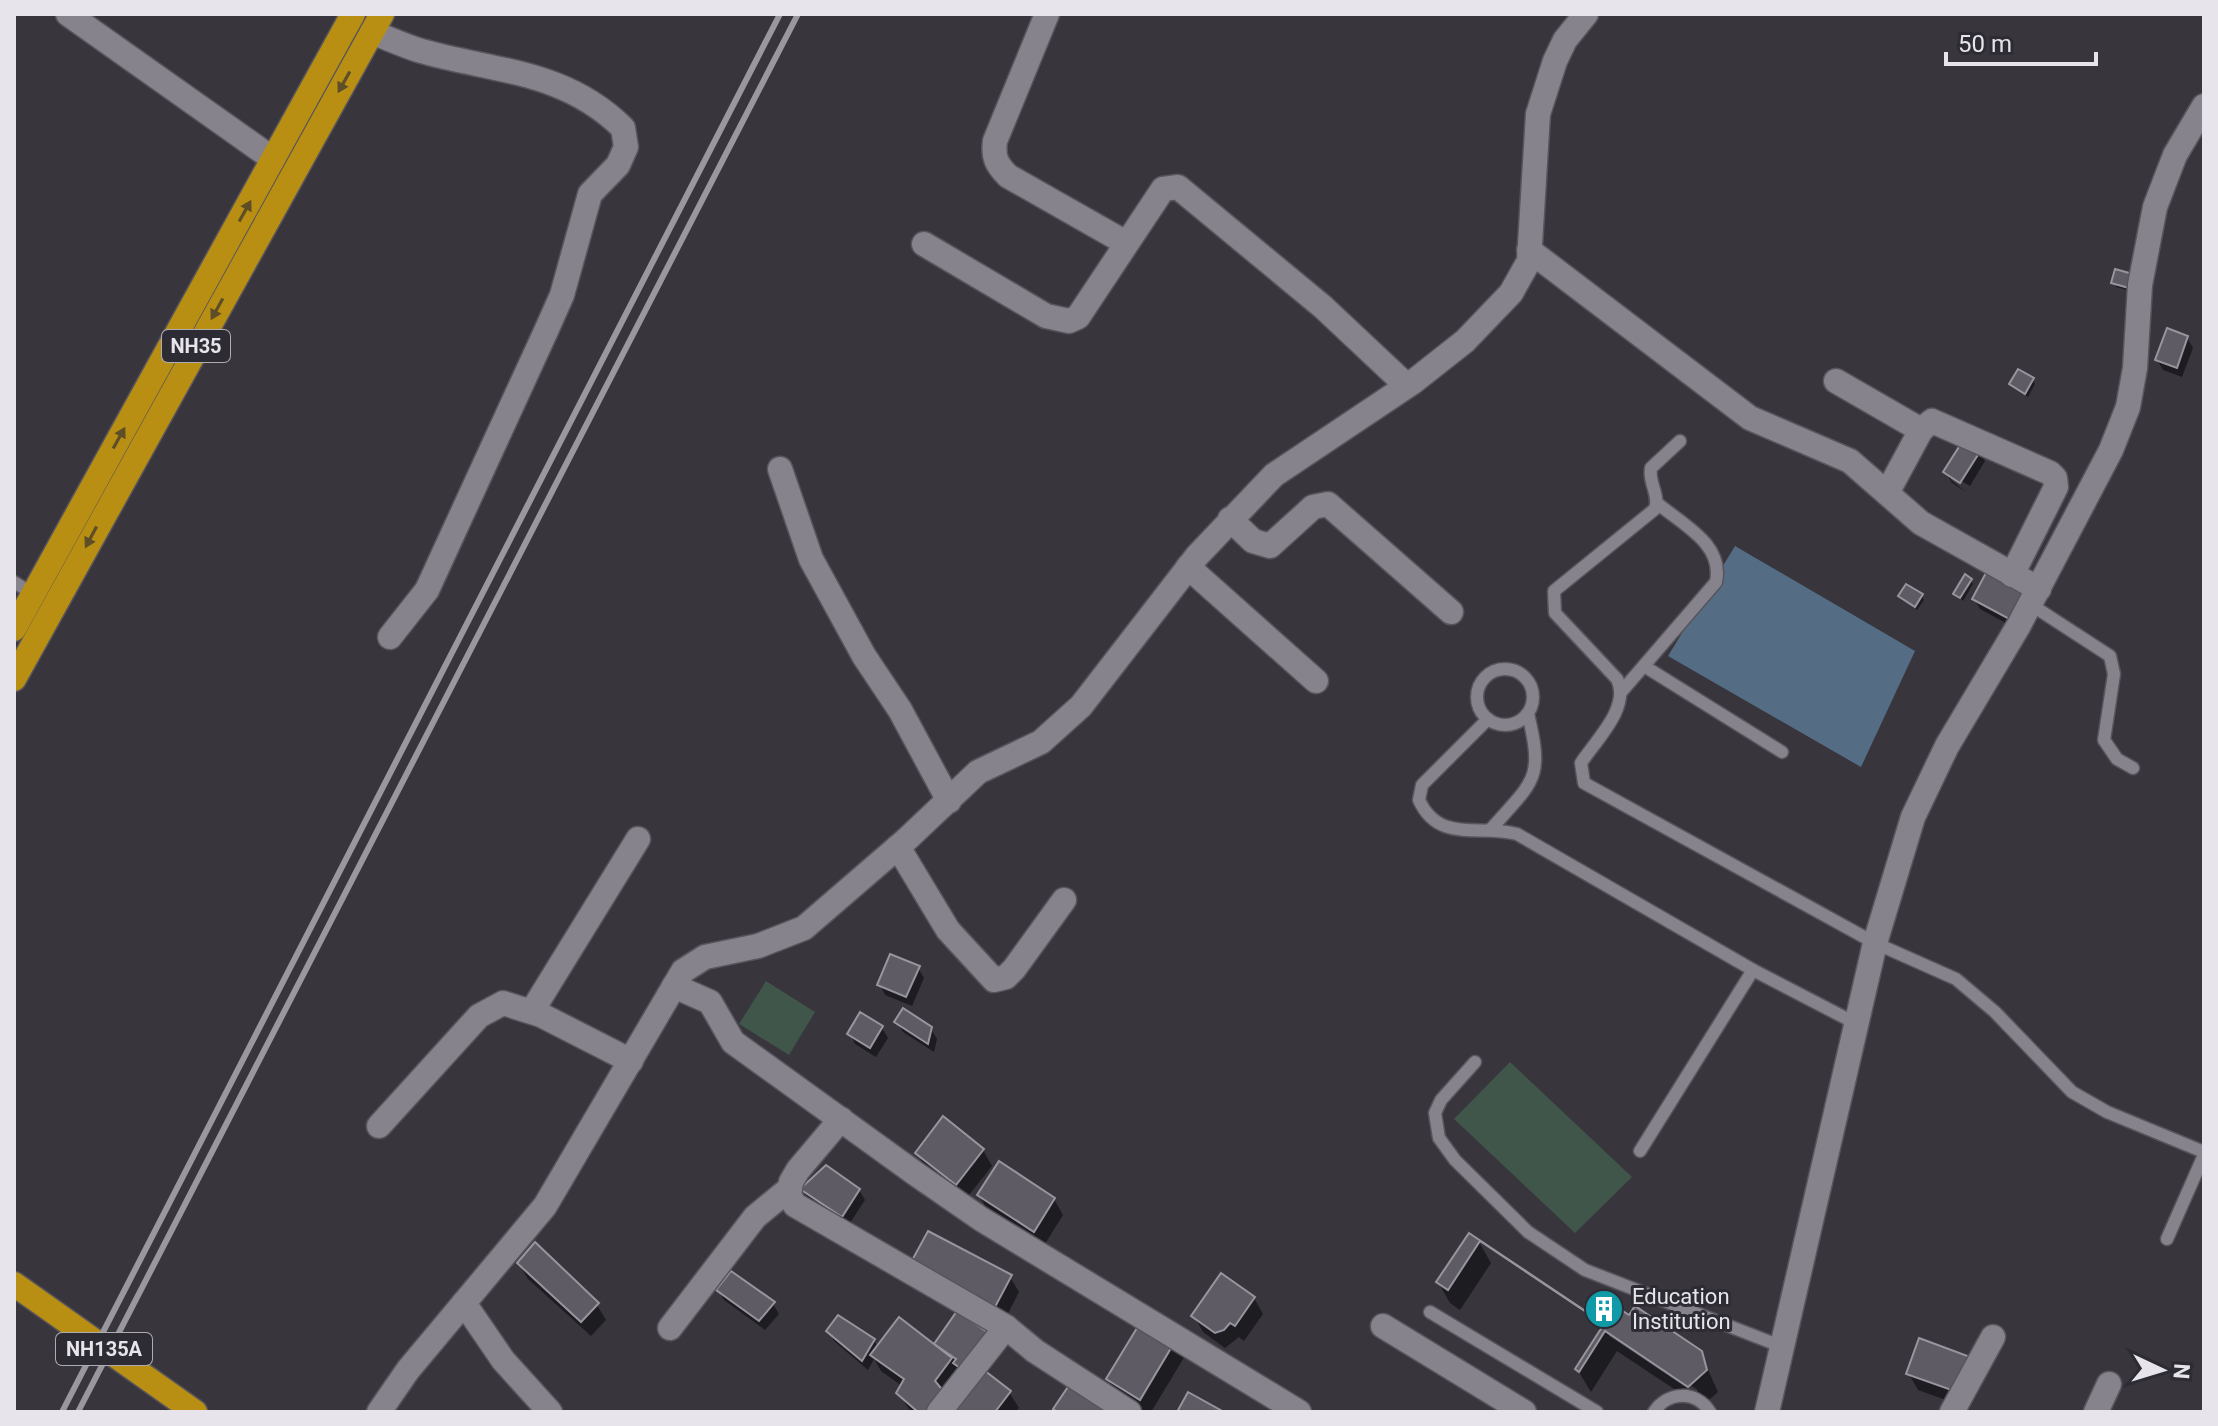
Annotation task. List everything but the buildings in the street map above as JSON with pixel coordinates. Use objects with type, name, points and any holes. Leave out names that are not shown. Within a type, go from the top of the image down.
[{"type":"highway","name":"NH35","points":[[14,629],[24,588],[273,159],[353,14]]},
{"type":"highway","name":"NH35","points":[[14,679],[377,23]]},
{"type":"highway","name":"NH135A","points":[[14,1284],[195,1412]]},
{"type":"street","points":[[68,14],[273,159]]},
{"type":"street","points":[[1047,14],[995,141],[994,155],[1008,176],[1126,243]]},
{"type":"street","points":[[379,1412],[408,1370],[545,1206],[683,971],[705,957],[758,946],[804,928],[898,847],[978,772],[1041,742],[1081,706],[1188,567],[1274,475],[1465,341],[1511,293],[1522,278],[1529,250],[1538,114],[1555,61],[1565,40],[1585,14]]},
{"type":"street","points":[[377,23],[419,50],[552,82],[590,99],[623,128],[626,147],[618,165],[590,194],[562,295],[427,590],[390,637]]},
{"type":"street","points":[[1767,1412],[1875,943],[1904,843],[1928,782],[2090,493],[2128,407],[2135,368],[2145,244],[2175,155],[2204,106]]},
{"type":"street","points":[[924,244],[1046,316],[1069,321],[1078,317],[1163,189],[1178,187],[1323,307],[1406,385]]},
{"type":"street","points":[[1529,250],[1750,418],[1850,461],[1930,529],[2012,575],[2034,597]]},
{"type":"street","points":[[1836,381],[1921,430]]},
{"type":"street","points":[[1887,493],[1921,430],[1927,423],[1938,421],[2055,478],[2056,487],[2012,575]]},
{"type":"street","points":[[780,469],[818,572],[858,646],[900,710],[949,801]]},
{"type":"street","points":[[1230,519],[1253,541],[1270,546],[1313,507],[1328,504],[1451,612]]},
{"type":"street","points":[[1188,567],[1316,681]]},
{"type":"street","points":[[532,1011],[638,839]]},
{"type":"street","points":[[898,847],[948,930],[994,980],[1006,977],[1014,969],[1064,900]]},
{"type":"street","points":[[674,986],[710,1002],[733,1042],[981,1219],[1299,1412]]},
{"type":"street","points":[[379,1126],[479,1016],[503,1003],[532,1011],[631,1061]]},
{"type":"street","points":[[670,1328],[755,1217],[789,1189],[798,1170],[841,1119]]},
{"type":"street","points":[[789,1189],[795,1205],[1006,1327],[1035,1351],[1129,1412]]},
{"type":"street","points":[[464,1303],[503,1360],[550,1412]]},
{"type":"street","points":[[1383,1326],[1524,1412]]},
{"type":"street","points":[[939,1412],[1006,1327]]},
{"type":"street","points":[[1952,1412],[1993,1337]]},
{"type":"street","points":[[2096,1412],[2109,1384]]},
{"type":"lane","points":[[1680,441],[1651,468],[1657,503],[1652,513],[1554,591],[1552,598],[1555,613],[1617,679],[1622,691],[1621,704],[1581,763],[1584,783],[1875,943],[1956,979],[1995,1012],[2054,1075],[2091,1104],[2204,1154],[2167,1239]]},
{"type":"lane","points":[[1622,691],[1716,582],[1718,571],[1713,550],[1657,503]]},
{"type":"lane","points":[[2034,597],[2110,656],[2114,674],[2104,740],[2110,752],[2133,768]]},
{"type":"lane","points":[[1644,666],[1782,752]]},
{"type":"lane","points":[[1500,669],[1518,672],[1531,685],[1533,704],[1528,714],[1514,724],[1505,725],[1488,719],[1481,712],[1477,694],[1485,677],[1500,669]]},
{"type":"lane","points":[[1491,829],[1536,773],[1536,748],[1528,714]]},
{"type":"lane","points":[[1488,719],[1422,785],[1419,800],[1434,822],[1446,828],[1470,832],[1491,829],[1517,834],[1753,970],[1857,1024]]},
{"type":"lane","points":[[1640,1151],[1753,970]]},
{"type":"lane","points":[[1475,1062],[1441,1100],[1435,1113],[1439,1138],[1455,1160],[1528,1232],[1585,1270],[1783,1347]]},
{"type":"lane","points":[[1430,1312],[1597,1412]]},
{"type":"lane","points":[[1654,1412],[1666,1399],[1677,1395],[1699,1400],[1710,1412]]},
{"type":"green space","points":[[766,981],[815,1012],[789,1055],[739,1024]]},
{"type":"green space","points":[[1510,1062],[1632,1177],[1575,1233],[1454,1119]]},
{"type":"water","points":[[1735,546],[1915,651],[1861,767],[1668,656]]},
{"type":"railway","points":[[62,1412],[780,14]]},
{"type":"railway","points":[[78,1412],[798,14]]},
{"type":"place","name":"Education Institution","points":[[1604,1309]]}]
